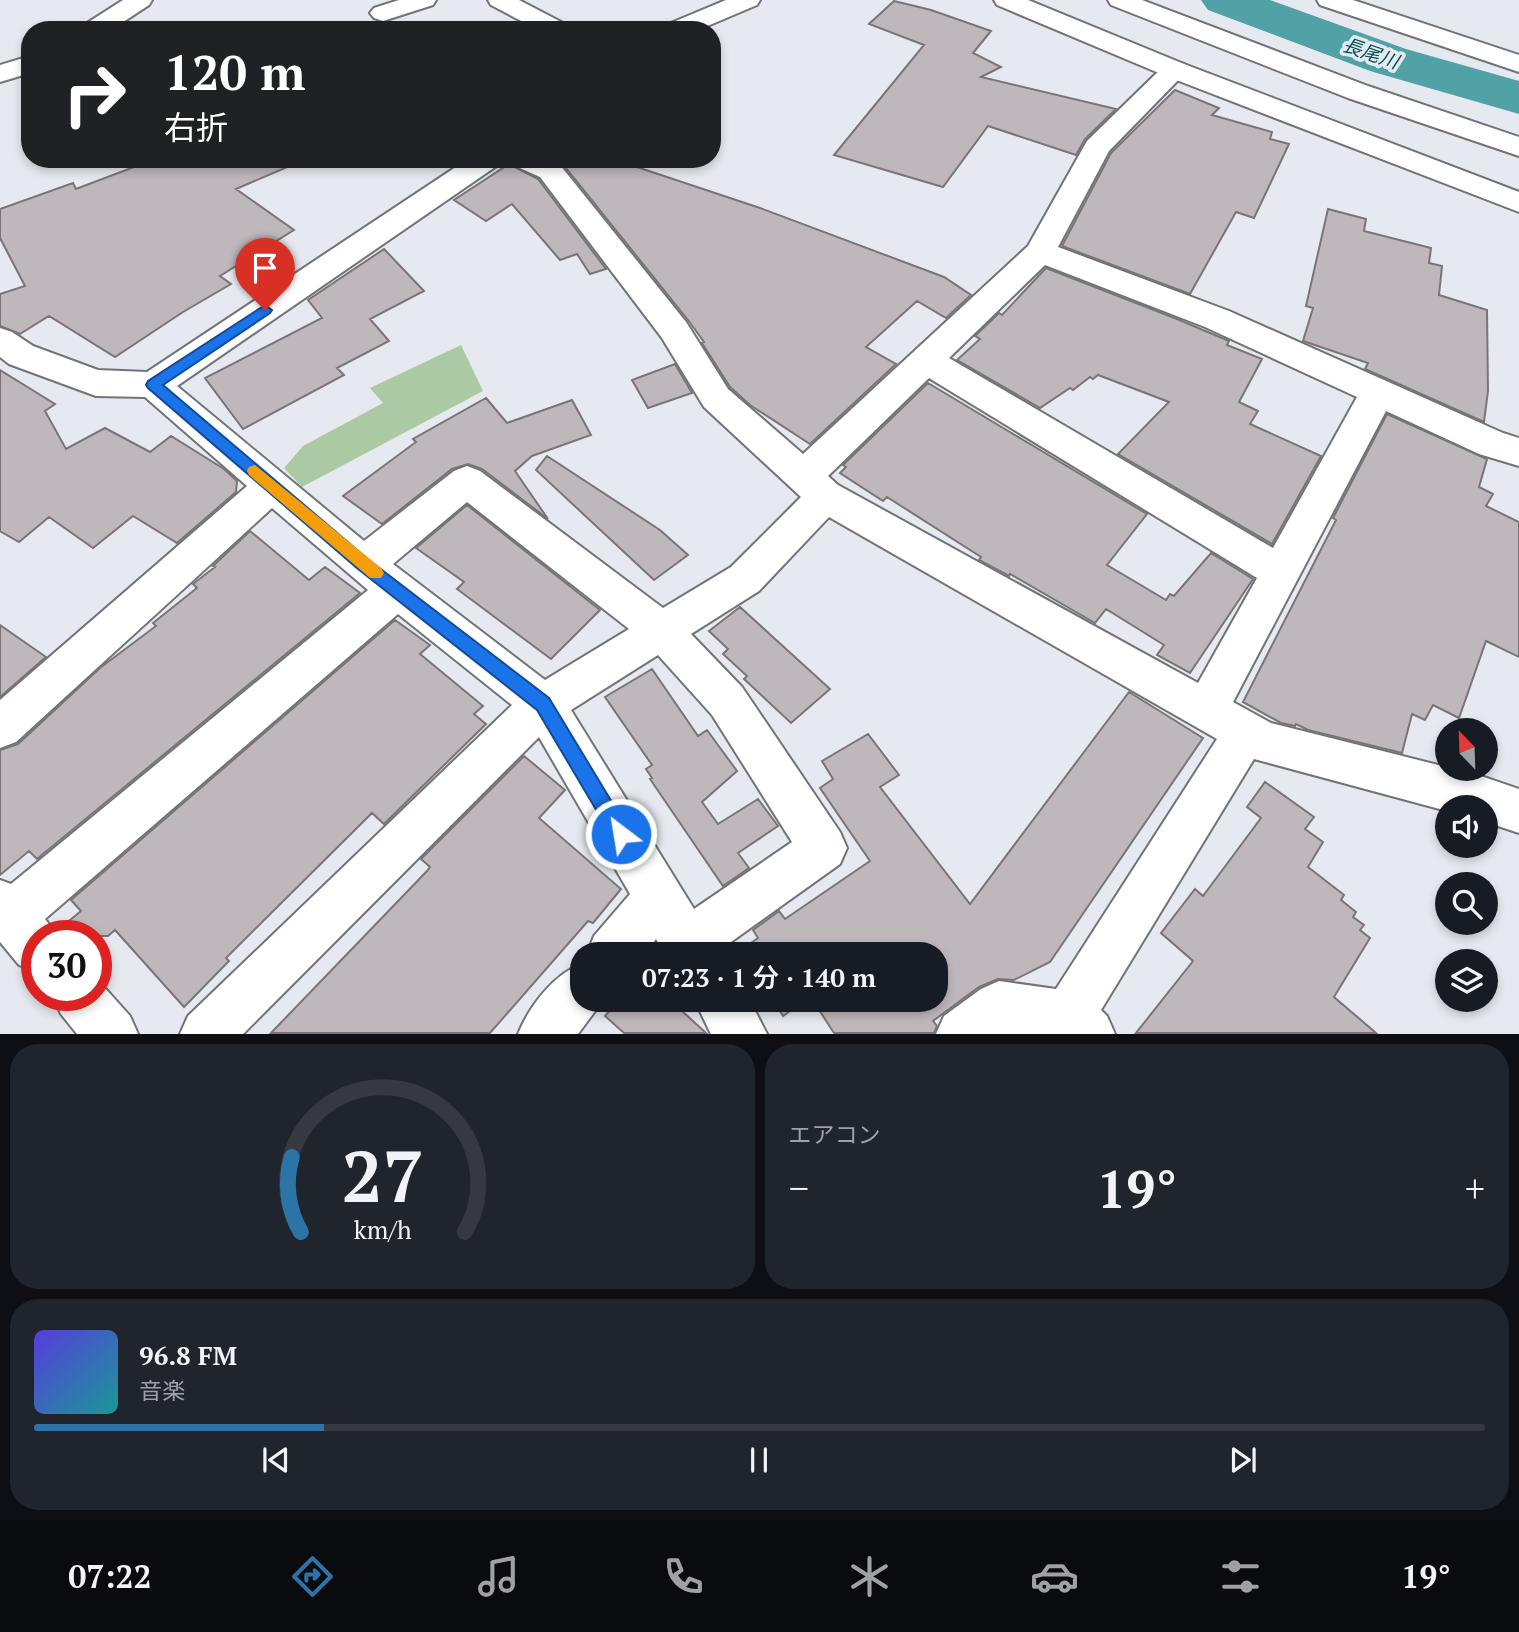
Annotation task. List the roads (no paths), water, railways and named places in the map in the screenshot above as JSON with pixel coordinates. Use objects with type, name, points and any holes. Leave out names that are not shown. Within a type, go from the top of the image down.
[{"type":"street","points":[[107,21],[141,0]]},
{"type":"street","points":[[384,14],[424,0]]},
{"type":"street","points":[[500,0],[541,21]]},
{"type":"street","points":[[697,21],[748,0]]},
{"type":"street","points":[[1006,0],[1175,70],[1519,203]]},
{"type":"street","points":[[1120,0],[1358,92],[1519,147]]},
{"type":"street","points":[[1329,0],[1519,64]]},
{"type":"street","points":[[0,74],[21,67]]},
{"type":"street","points":[[206,1034],[543,704],[745,579],[814,486],[926,360],[1040,252],[1097,147],[1175,70]]},
{"type":"street","points":[[0,340],[21,355],[96,383],[153,385],[475,168]]},
{"type":"street","points":[[543,168],[550,171],[674,330],[716,398],[814,486],[1262,741],[1478,797],[1519,811]]},
{"type":"street","points":[[1040,252],[1217,319],[1492,444],[1519,452]]},
{"type":"street","points":[[926,360],[1280,572]]},
{"type":"street","points":[[153,385],[381,577],[543,704],[686,942]]},
{"type":"street","points":[[962,1034],[999,1007],[1079,1025],[1226,721],[1280,572],[1378,392]]},
{"type":"street","points":[[16,923],[381,577],[467,481],[662,630],[727,701],[823,848],[698,942]]},
{"type":"street","points":[[0,728],[272,486]]},
{"type":"street","points":[[622,942],[659,898]]},
{"type":"street","points":[[544,1034],[570,1003]]},
{"type":"street","points":[[92,1011],[112,1034]]},
{"type":"street","points":[[728,1012],[741,1034]]},
{"type":"waterway","name":"長尾川","points":[[1225,0],[1388,60],[1519,98]]}]
